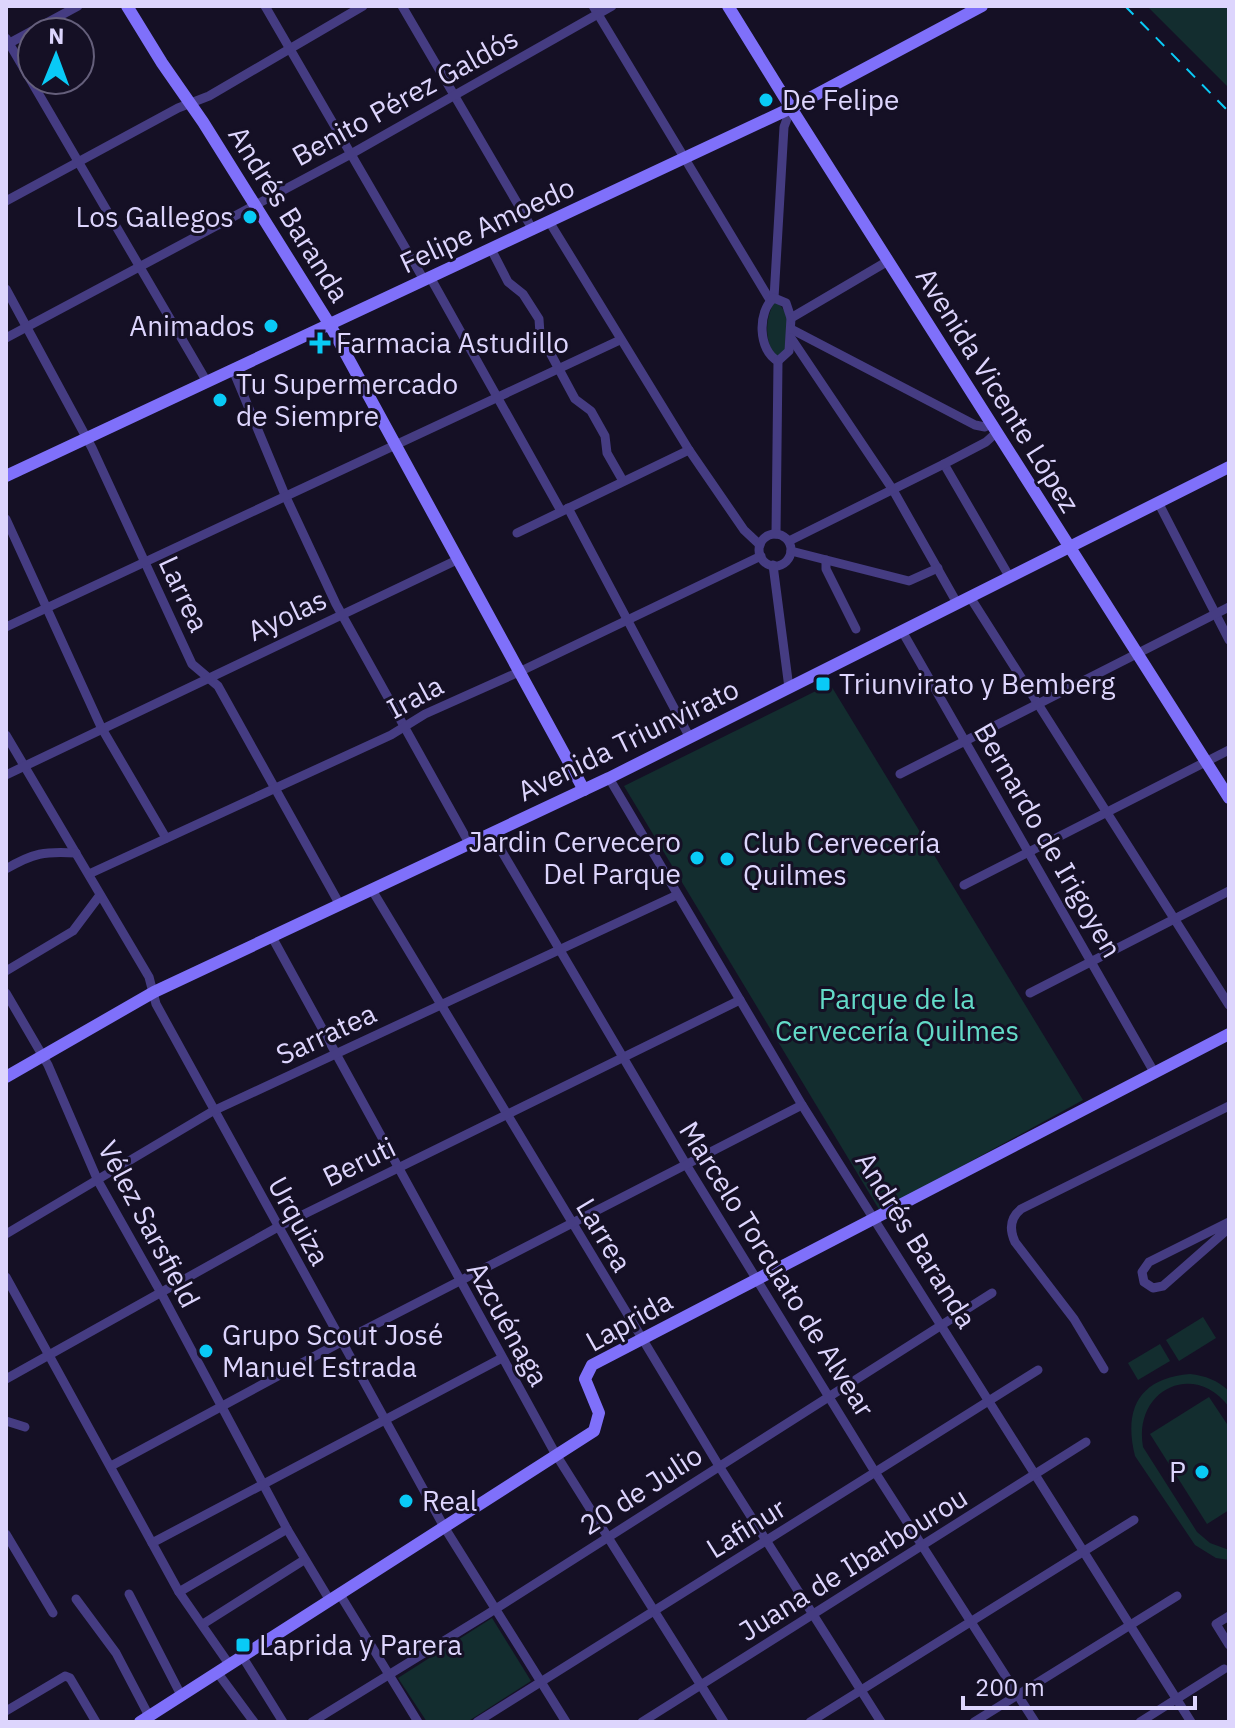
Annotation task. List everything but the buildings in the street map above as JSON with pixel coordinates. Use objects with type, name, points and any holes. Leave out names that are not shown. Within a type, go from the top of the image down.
[{"type":"main road","name":"Andrés Baranda","points":[[127,6],[330,325],[584,790]]},
{"type":"main road","name":"Avenida Vicente López","points":[[728,6],[1229,798]]},
{"type":"main road","name":"Felipe Amoedo","points":[[6,476],[791,108],[982,6]]},
{"type":"main road","name":"Avenida Triunvirato","points":[[6,1077],[154,992],[609,778],[1158,502],[1228,471]]},
{"type":"main road","name":"Laprida","points":[[144,1719],[555,1453],[594,1431],[599,1413],[586,1386],[588,1370],[1229,1034]]},
{"type":"street","points":[[78,6],[7,42],[142,266],[207,382]]},
{"type":"street","points":[[265,6],[564,510],[690,738]]},
{"type":"street","points":[[6,201],[178,108],[209,96],[363,6]]},
{"type":"street","points":[[402,6],[533,230]]},
{"type":"street","name":"Benito Pérez Galdós","points":[[6,338],[351,154],[595,10],[612,6]]},
{"type":"street","points":[[595,10],[772,299],[786,303],[791,328],[789,351],[778,361],[776,534]]},
{"type":"street","points":[[778,361],[767,352],[763,318],[772,299],[784,127],[791,108]]},
{"type":"street","points":[[550,223],[689,450],[744,530],[773,565],[789,688]]},
{"type":"street","points":[[491,249],[508,282],[523,294],[539,319],[540,334],[575,399],[591,411],[605,436],[607,453],[623,481]]},
{"type":"street","points":[[791,328],[888,261]]},
{"type":"street","name":"Larrea","points":[[6,289],[87,438],[192,664],[220,689],[340,905]]},
{"type":"street","points":[[773,565],[787,560],[790,546],[986,442],[993,428],[975,425],[791,328]]},
{"type":"street","points":[[791,328],[893,490],[957,603]]},
{"type":"street","points":[[6,627],[620,340]]},
{"type":"street","points":[[233,370],[285,495],[342,614],[469,843]]},
{"type":"street","points":[[517,533],[689,450]]},
{"type":"street","points":[[944,464],[1009,576]]},
{"type":"street","points":[[1158,502],[1229,640]]},
{"type":"street","points":[[6,519],[101,727],[166,838]]},
{"type":"street","points":[[776,534],[790,546],[826,560],[909,581],[938,568]]},
{"type":"street","points":[[760,550],[766,537],[776,534]]},
{"type":"street","name":"Irala","points":[[89,874],[391,735],[425,714],[519,672],[760,550]]},
{"type":"street","name":"Ayolas","points":[[6,775],[23,764],[459,559]]},
{"type":"street","points":[[826,560],[826,569],[856,629]]},
{"type":"street","points":[[970,597],[1229,1005]]},
{"type":"street","points":[[900,774],[1229,607]]},
{"type":"street","name":"Bernardo de Irigoyen","points":[[902,631],[1154,1072]]},
{"type":"street","name":"Urquiza","points":[[6,735],[149,977],[156,1004],[213,1111],[443,1525],[566,1722]]},
{"type":"street","points":[[964,885],[1229,750]]},
{"type":"street","name":"Andrés Baranda","points":[[609,778],[802,1105],[1191,1722]]},
{"type":"street","name":"Marcelo Torcuato de Alvear","points":[[491,833],[687,1166],[875,1472],[1035,1722]]},
{"type":"street","points":[[6,869],[42,852],[76,853]]},
{"type":"street","name":"Larrea","points":[[372,890],[719,1466],[881,1722]]},
{"type":"street","points":[[1030,993],[1229,891]]},
{"type":"street","points":[[6,971],[73,931],[100,895]]},
{"type":"street","name":"Sarratea","points":[[6,1234],[213,1111],[677,895]]},
{"type":"street","name":"Azcuénaga","points":[[272,937],[555,1453],[724,1722]]},
{"type":"street","name":"Vélez Sarsfield","points":[[6,993],[43,1055],[98,1181],[304,1560],[334,1596],[418,1722]]},
{"type":"street","name":"Beruti","points":[[6,1379],[278,1227],[740,1000]]},
{"type":"street","points":[[111,1466],[341,1342],[802,1105]]},
{"type":"street","points":[[1104,1369],[1074,1319],[1015,1242],[1021,1209],[1229,1106]]},
{"type":"street","points":[[1229,1225],[1163,1286],[1153,1288],[1144,1282],[1142,1272],[1146,1264],[1229,1225]]},
{"type":"street","points":[[6,1277],[179,1592],[203,1624],[223,1668],[254,1722]]},
{"type":"street","name":"20 de Julio","points":[[312,1722],[992,1293]]},
{"type":"street","points":[[152,1543],[502,1358]]},
{"type":"street","name":"Lafinur","points":[[477,1722],[1038,1370]]},
{"type":"street","points":[[6,1421],[25,1427]]},
{"type":"street","name":"Juana de Ibarbourou","points":[[642,1722],[1086,1442]]},
{"type":"street","points":[[810,1722],[1134,1520]]},
{"type":"street","points":[[179,1592],[287,1529]]},
{"type":"street","points":[[6,1534],[53,1613]]},
{"type":"street","points":[[203,1624],[304,1560]]},
{"type":"street","points":[[129,1594],[181,1695]]},
{"type":"street","points":[[974,1722],[1177,1596]]},
{"type":"street","points":[[76,1599],[116,1653],[144,1719]]},
{"type":"street","points":[[1229,1616],[1216,1624],[1229,1645]]},
{"type":"street","points":[[242,1656],[283,1722]]},
{"type":"street","points":[[1140,1722],[1224,1669]]},
{"type":"street","points":[[6,1711],[65,1676],[70,1678],[96,1722]]},
{"type":"green space","points":[[1147,6],[1229,6],[1229,88]]},
{"type":"green space","points":[[774,302],[784,310],[787,322],[787,349],[778,358],[773,355],[767,334]]},
{"type":"green space","name":"Parque de la Cervecería Quilmes","points":[[830,684],[1083,1100],[880,1211],[624,786]]},
{"type":"green space","points":[[1203,1317],[1216,1338],[1179,1361],[1166,1340]]},
{"type":"green space","points":[[1160,1344],[1170,1361],[1138,1380],[1128,1363]]},
{"type":"green space","points":[[1190,1374],[1211,1379],[1225,1387],[1229,1391],[1229,1407],[1215,1393],[1199,1385],[1184,1384],[1169,1388],[1147,1410],[1142,1427],[1143,1447],[1197,1532],[1210,1543],[1229,1550],[1229,1560],[1216,1558],[1195,1545],[1135,1456],[1132,1424],[1139,1398],[1159,1382]]},
{"type":"green space","name":"P","points":[[1209,1397],[1229,1427],[1229,1510],[1207,1524],[1150,1434]]},
{"type":"green space","points":[[492,1618],[531,1681],[467,1722],[427,1722],[398,1678]]},
{"type":"railway","points":[[1125,6],[1229,112]]},
{"type":"place","name":"De Felipe","points":[[766,100]]},
{"type":"place","name":"Los Gallegos","points":[[250,217]]},
{"type":"place","name":"Animados","points":[[271,326]]},
{"type":"place","name":"Farmacia Astudillo","points":[[320,343]]},
{"type":"place","name":"Tu Supermercado de Siempre","points":[[220,400]]},
{"type":"place","name":"Triunvirato y Bemberg","points":[[823,684]]},
{"type":"place","name":"Jardin Cervecero Del Parque","points":[[697,858]]},
{"type":"place","name":"Club Cervecería Quilmes","points":[[727,859]]},
{"type":"place","name":"Grupo Scout José Manuel Estrada","points":[[206,1351]]},
{"type":"place","name":"P","points":[[1202,1472]]},
{"type":"place","name":"Real","points":[[406,1501]]},
{"type":"place","name":"Laprida y Parera","points":[[243,1645]]}]
